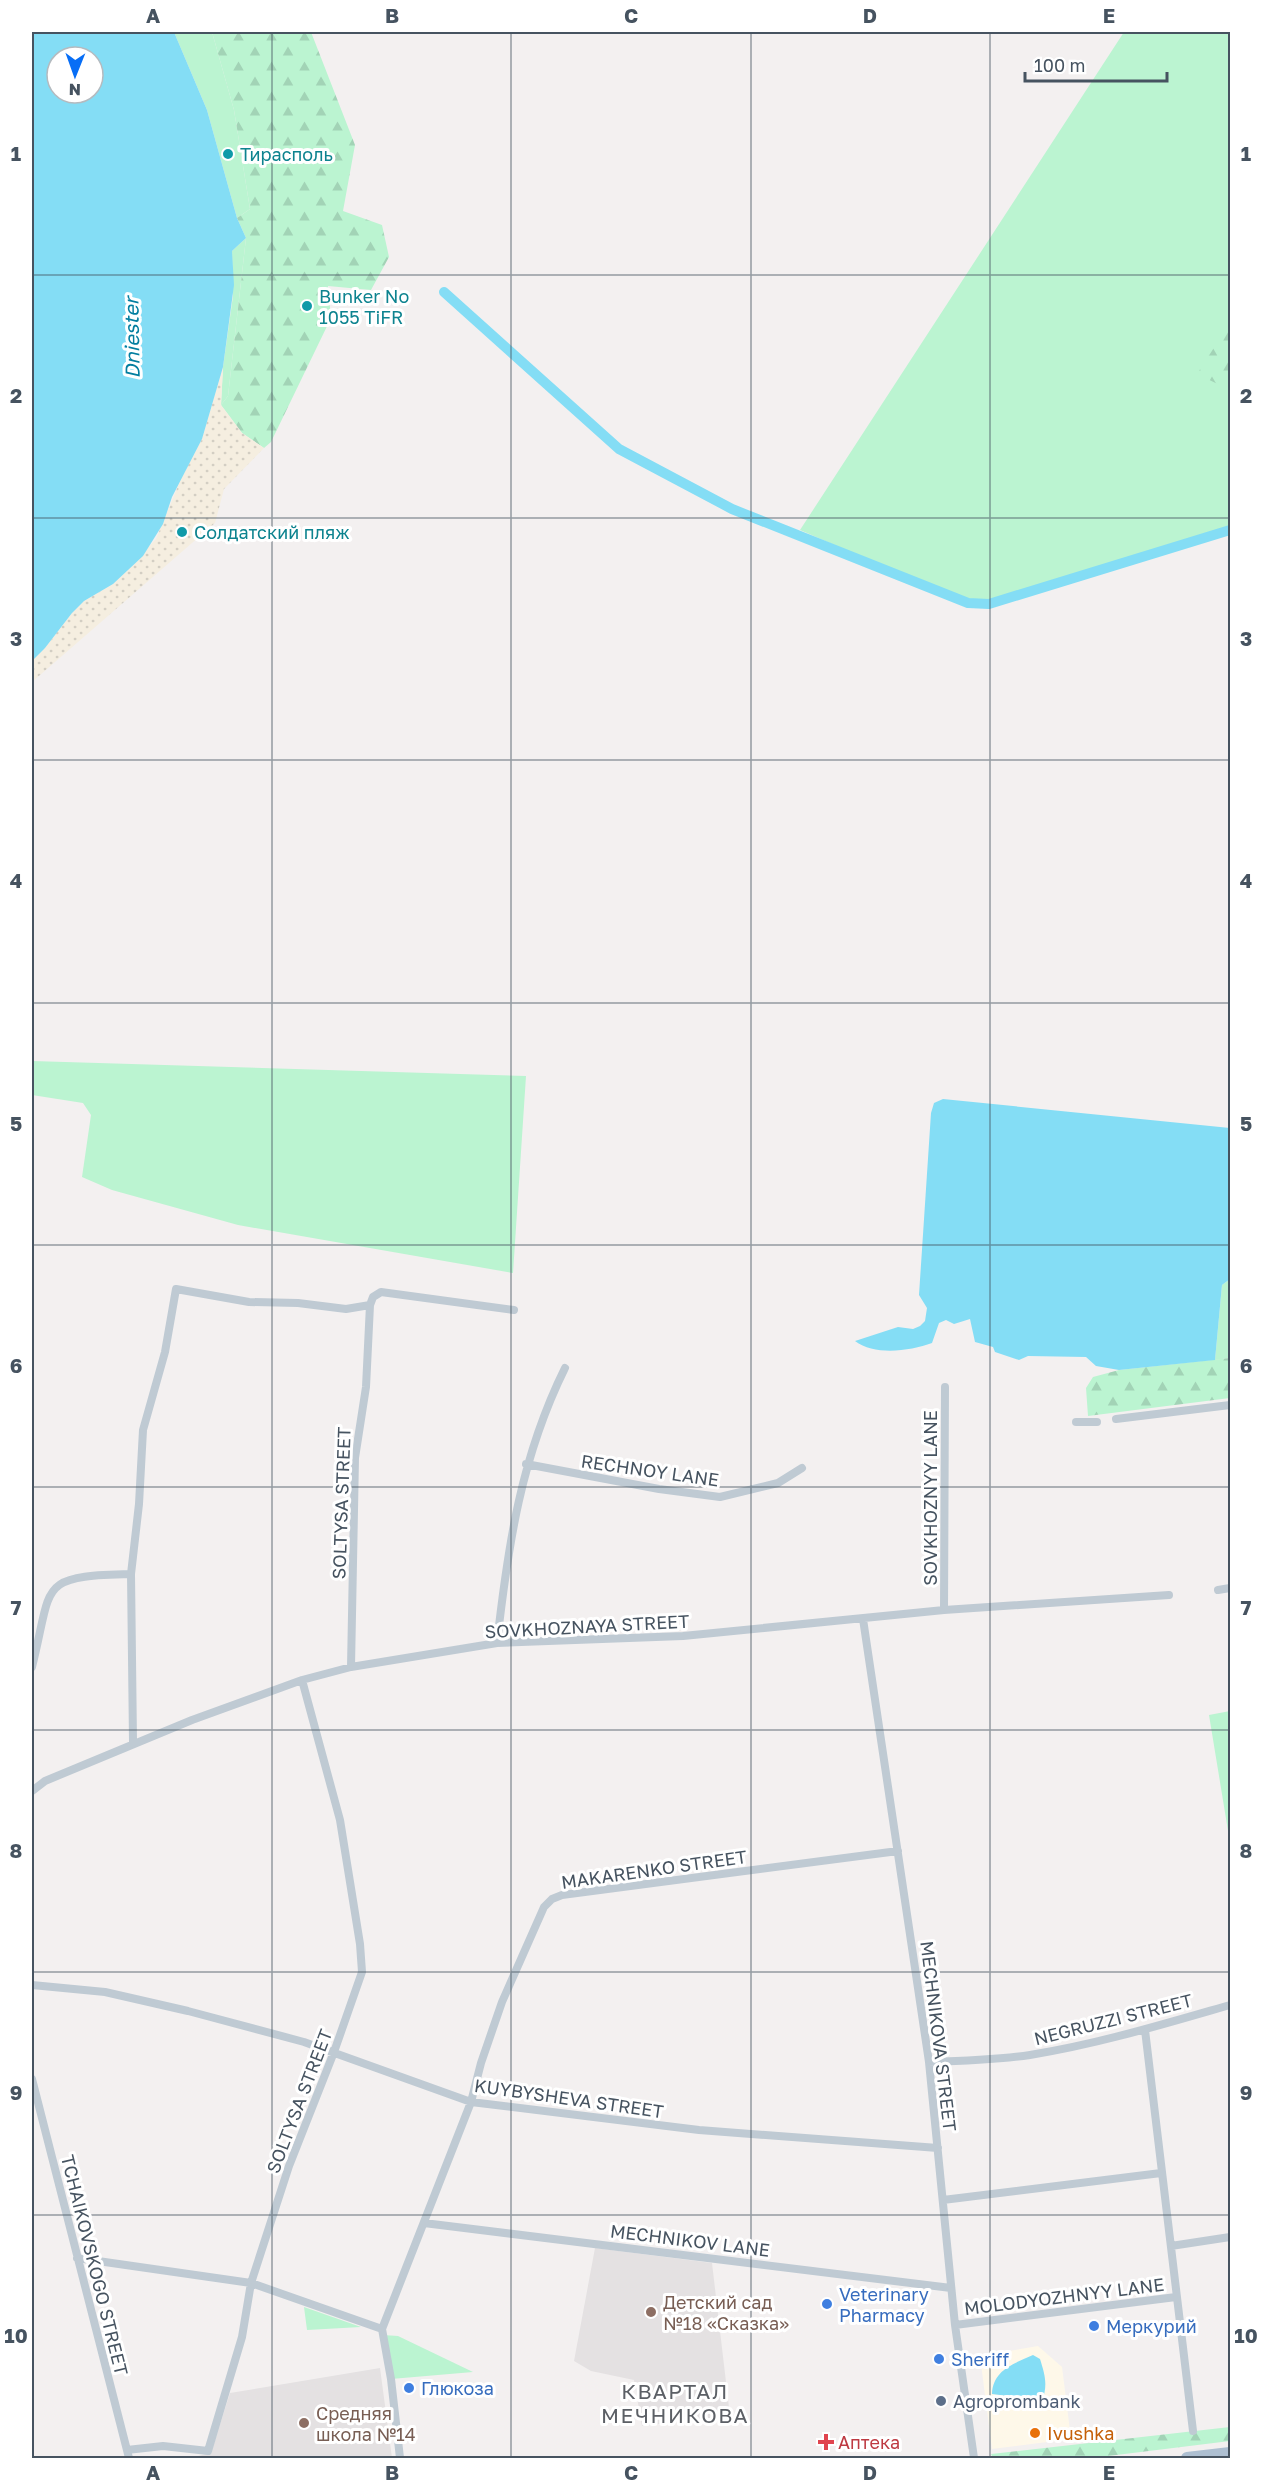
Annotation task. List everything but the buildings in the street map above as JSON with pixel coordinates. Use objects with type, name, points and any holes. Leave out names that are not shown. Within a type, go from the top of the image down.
[{"type":"main road","points":[[1187,2458],[1230,2453]]},
{"type":"street","points":[[133,1742],[131,1574],[139,1504],[143,1430],[165,1352],[176,1289],[249,1302],[298,1303],[346,1309],[370,1305],[373,1297],[381,1292],[514,1310]]},
{"type":"street","name":"SOLTYSA STREET","points":[[351,1667],[355,1458],[366,1387],[370,1305]]},
{"type":"street","points":[[497,1643],[507,1558],[526,1464],[550,1398],[565,1368]]},
{"type":"street","name":"SOVKHOZNYY LANE","points":[[944,1610],[945,1387]]},
{"type":"street","points":[[1116,1419],[1230,1405]]},
{"type":"street","points":[[1076,1422],[1097,1422]]},
{"type":"street","name":"RECHNOY LANE","points":[[526,1464],[547,1470],[720,1497],[778,1483],[802,1468]]},
{"type":"street","points":[[32,1667],[46,1600],[52,1589],[65,1580],[76,1577],[131,1574]]},
{"type":"street","points":[[1218,1590],[1230,1588]]},
{"type":"street","name":"SOVKHOZNAYA STREET","points":[[32,1791],[45,1781],[133,1742],[302,1680],[351,1667],[497,1643],[683,1636],[944,1610],[1169,1595]]},
{"type":"street","name":"MECHNIKOVA STREET","points":[[862,1619],[929,2062],[955,2325],[974,2458]]},
{"type":"street","name":"SOLTYSA STREET","points":[[128,2454],[163,2446],[208,2451],[242,2337],[251,2283],[289,2166],[334,2052],[362,1972],[360,1944],[340,1820],[302,1680]]},
{"type":"street","name":"MAKARENKO STREET","points":[[382,2330],[471,2102],[481,2063],[502,2002],[544,1907],[552,1899],[562,1895],[898,1851]]},
{"type":"street","name":"KUYBYSHEVA STREET","points":[[32,1985],[105,1992],[188,2011],[334,2052],[471,2102],[699,2130],[938,2148]]},
{"type":"street","name":"NEGRUZZI STREET","points":[[929,2062],[985,2060],[1028,2055],[1108,2040],[1230,2005]]},
{"type":"street","name":"MOLODYOZHNYY LANE","points":[[1145,2030],[1193,2431]]},
{"type":"street","name":"TCHAIKOVSKOGO STREET","points":[[32,2079],[128,2454]]},
{"type":"street","points":[[943,2200],[1161,2173]]},
{"type":"street","name":"MECHNIKOV LANE","points":[[424,2223],[951,2288]]},
{"type":"street","points":[[1171,2246],[1230,2237]]},
{"type":"street","points":[[77,2258],[251,2283],[382,2330],[391,2379],[400,2458]]},
{"type":"street","name":"MOLODYOZHNYY LANE","points":[[955,2325],[1176,2297]]},
{"type":"shaded area","name":"Детский сад №18 «Сказка»","points":[[595,2248],[712,2263],[730,2416],[642,2426],[634,2380],[591,2371],[574,2361]]},
{"type":"shaded area","points":[[1038,2346],[1062,2367],[1071,2439],[992,2449],[980,2356]]},
{"type":"shaded area","name":"Средняя школа №14","points":[[380,2368],[392,2458],[197,2458],[211,2453],[230,2393]]},
{"type":"green space","points":[[174,32],[212,32],[234,110],[250,209],[237,218],[207,110]]},
{"type":"green space","points":[[212,32],[311,32],[355,145],[343,211],[382,225],[389,257],[371,290],[328,286],[331,318],[271,442],[264,448],[242,433],[221,405],[228,396],[246,238],[237,218],[250,209],[234,110]]},
{"type":"green space","points":[[1124,32],[1230,32],[1230,530],[989,604],[968,603],[800,530]]},
{"type":"green space","points":[[246,238],[228,396],[221,405],[223,367],[233,296],[232,251]]},
{"type":"green space","points":[[1230,323],[1230,390],[1197,374]]},
{"type":"green space","points":[[32,1061],[526,1076],[513,1273],[238,1225],[112,1190],[82,1177],[91,1115],[83,1103],[32,1095]]},
{"type":"green space","points":[[1230,1279],[1230,1358],[1215,1360],[1222,1285]]},
{"type":"green space","points":[[1230,1358],[1230,1398],[1088,1416],[1086,1388],[1093,1377],[1119,1370]]},
{"type":"green space","points":[[1230,1711],[1230,1843],[1209,1715]]},
{"type":"green space","points":[[304,2307],[361,2327],[307,2330]]},
{"type":"green space","points":[[383,2335],[398,2336],[473,2372],[391,2379]]},
{"type":"green space","points":[[1230,2427],[1230,2441],[1092,2458],[993,2458],[991,2454]]},
{"type":"sand","name":"Солдатский пляж","points":[[223,367],[221,405],[242,433],[264,448],[224,489],[215,523],[32,682],[32,661],[72,613],[84,601],[113,584],[156,539],[181,479],[202,439]]},
{"type":"water","name":"Dniester","points":[[32,32],[174,32],[207,110],[237,218],[246,238],[232,251],[234,285],[223,367],[202,439],[172,497],[163,524],[143,556],[113,584],[84,601],[32,661]]},
{"type":"water","points":[[943,1099],[1230,1128],[1230,1279],[1222,1285],[1215,1360],[1119,1370],[1096,1366],[1086,1357],[1028,1356],[1019,1360],[995,1352],[993,1347],[975,1342],[970,1319],[954,1324],[946,1320],[939,1323],[932,1343],[914,1348],[893,1351],[872,1349],[855,1341],[898,1327],[913,1329],[925,1321],[927,1308],[919,1295],[931,1113],[934,1103]]},
{"type":"water","points":[[1033,2355],[1040,2359],[1044,2375],[1045,2390],[1042,2401],[1036,2396],[1023,2398],[992,2394],[993,2386],[1000,2373]]},
{"type":"waterway","points":[[444,292],[619,449],[732,509],[968,603],[989,604],[1230,530]]},
{"type":"place","name":"Тирасполь","points":[[228,154]]},
{"type":"place","name":"Bunker No 1055 TiFR","points":[[307,306]]},
{"type":"place","name":"Солдатский пляж","points":[[182,532]]},
{"type":"place","name":"Veterinary Pharmacy","points":[[827,2304]]},
{"type":"place","name":"Детский сад №18 «Сказка»","points":[[651,2312]]},
{"type":"place","name":"Меркурий","points":[[1094,2326]]},
{"type":"place","name":"Sheriff","points":[[939,2359]]},
{"type":"place","name":"Глюкоза","points":[[409,2388]]},
{"type":"place","name":"Agroprombank","points":[[941,2401]]},
{"type":"place","name":"Средняя школа №14","points":[[304,2423]]},
{"type":"place","name":"Ivushka","points":[[1035,2433]]},
{"type":"place","name":"Аптека","points":[[826,2442]]},
{"type":"district","name":"КВАРТАЛ МЕЧНИКОВА","points":[[675,2403]]}]
